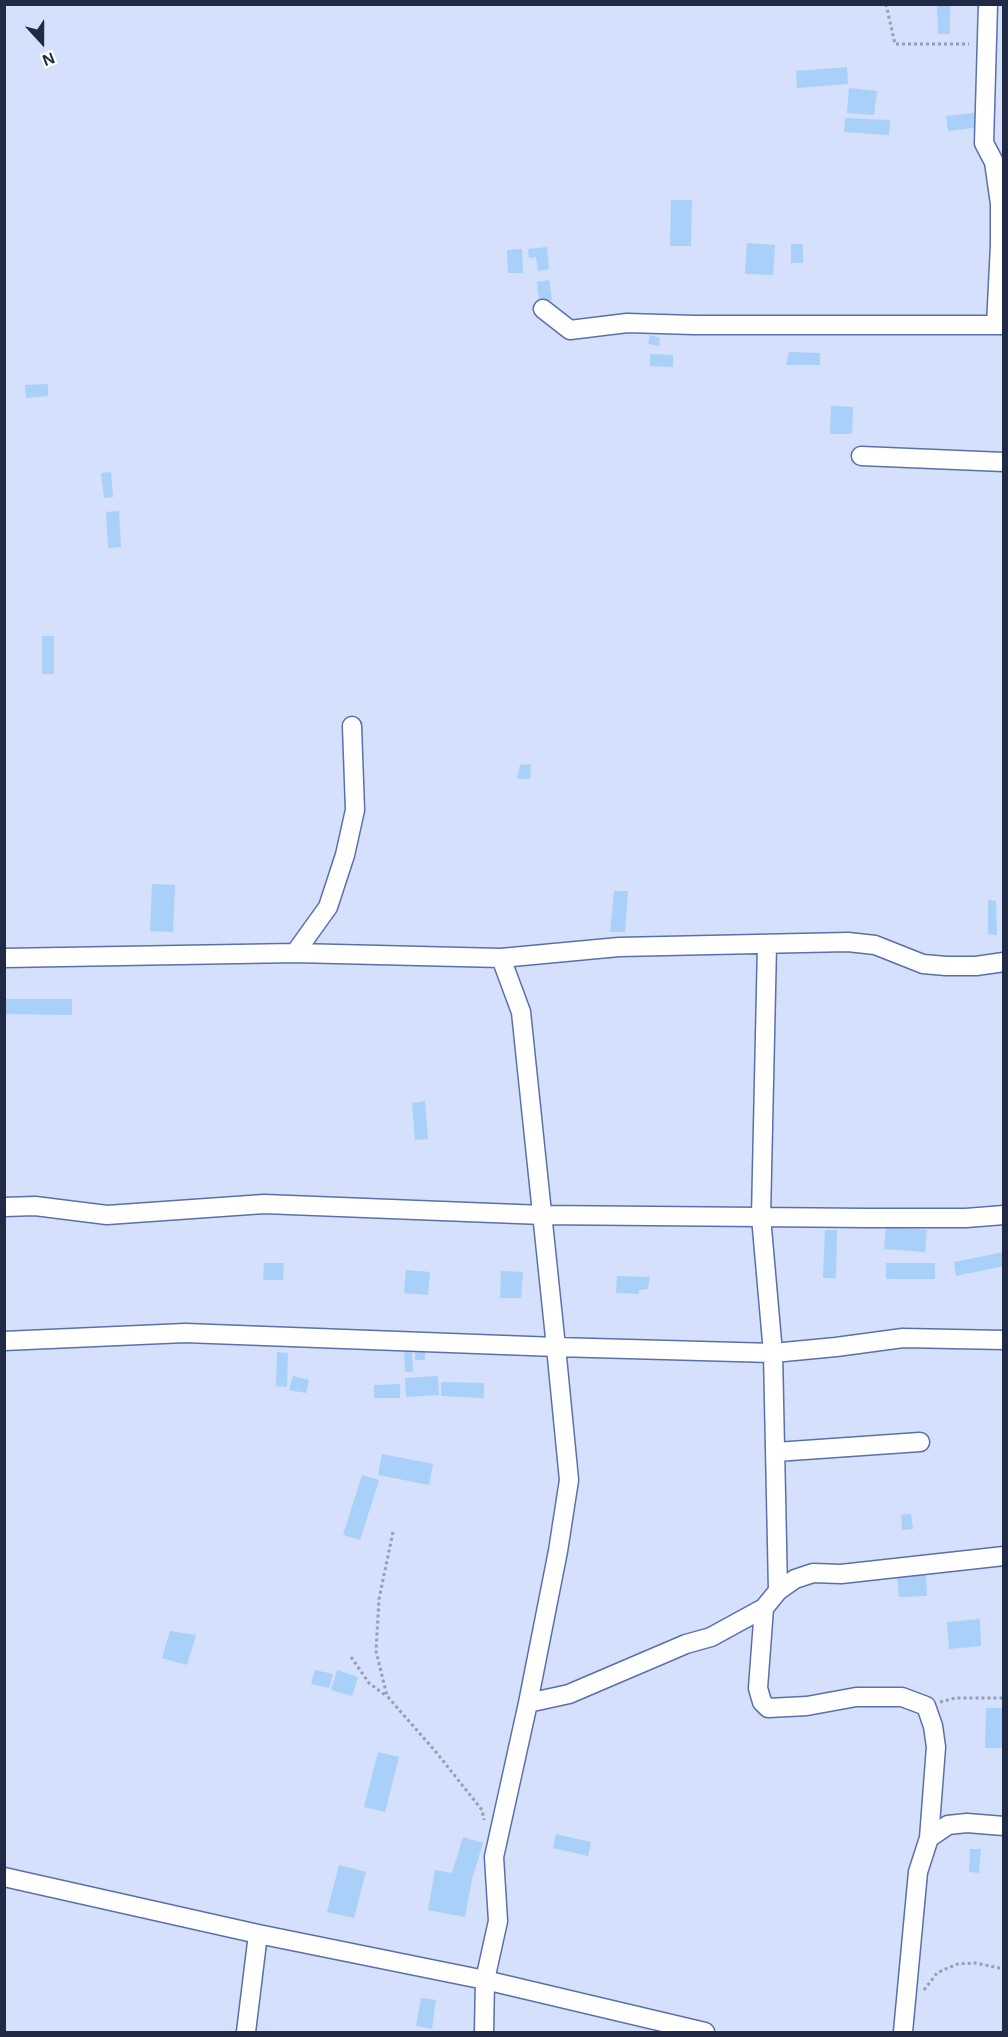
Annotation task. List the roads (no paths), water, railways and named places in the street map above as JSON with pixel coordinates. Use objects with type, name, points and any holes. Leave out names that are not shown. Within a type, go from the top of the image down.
[{"type":"street","points":[[543,309],[570,330],[627,323],[1000,325],[1000,204],[994,162],[984,143],[988,4]]},
{"type":"street","points":[[861,456],[1004,462]]},
{"type":"street","points":[[295,953],[328,907],[345,855],[355,810],[352,726]]},
{"type":"street","points":[[4,958],[295,953],[501,958],[619,947],[848,942],[875,945],[923,964],[976,966],[1004,962]]},
{"type":"street","points":[[767,945],[761,1217],[773,1353],[778,1591]]},
{"type":"street","points":[[484,2032],[486,1980],[498,1921],[494,1857],[528,1703],[558,1551],[569,1480],[521,1012],[501,958]]},
{"type":"street","points":[[4,1207],[35,1206],[107,1215],[264,1204],[543,1215],[966,1218],[1004,1215]]},
{"type":"street","points":[[4,1341],[185,1333],[773,1353],[903,1338],[1004,1340]]},
{"type":"street","points":[[776,1452],[920,1442]]},
{"type":"street","points":[[528,1703],[569,1694],[686,1644],[711,1636],[764,1608],[778,1591],[795,1579],[813,1573],[841,1574],[1004,1556]]},
{"type":"street","points":[[764,1608],[758,1688],[762,1702],[768,1708],[807,1706],[868,1697],[902,1697],[926,1706],[933,1726],[936,1747],[929,1838],[918,1872],[903,2032]]},
{"type":"street","points":[[929,1838],[948,1825],[967,1823],[1004,1826]]},
{"type":"street","points":[[4,1877],[258,1934],[486,1980],[705,2032]]},
{"type":"street","points":[[246,2032],[258,1934]]}]
